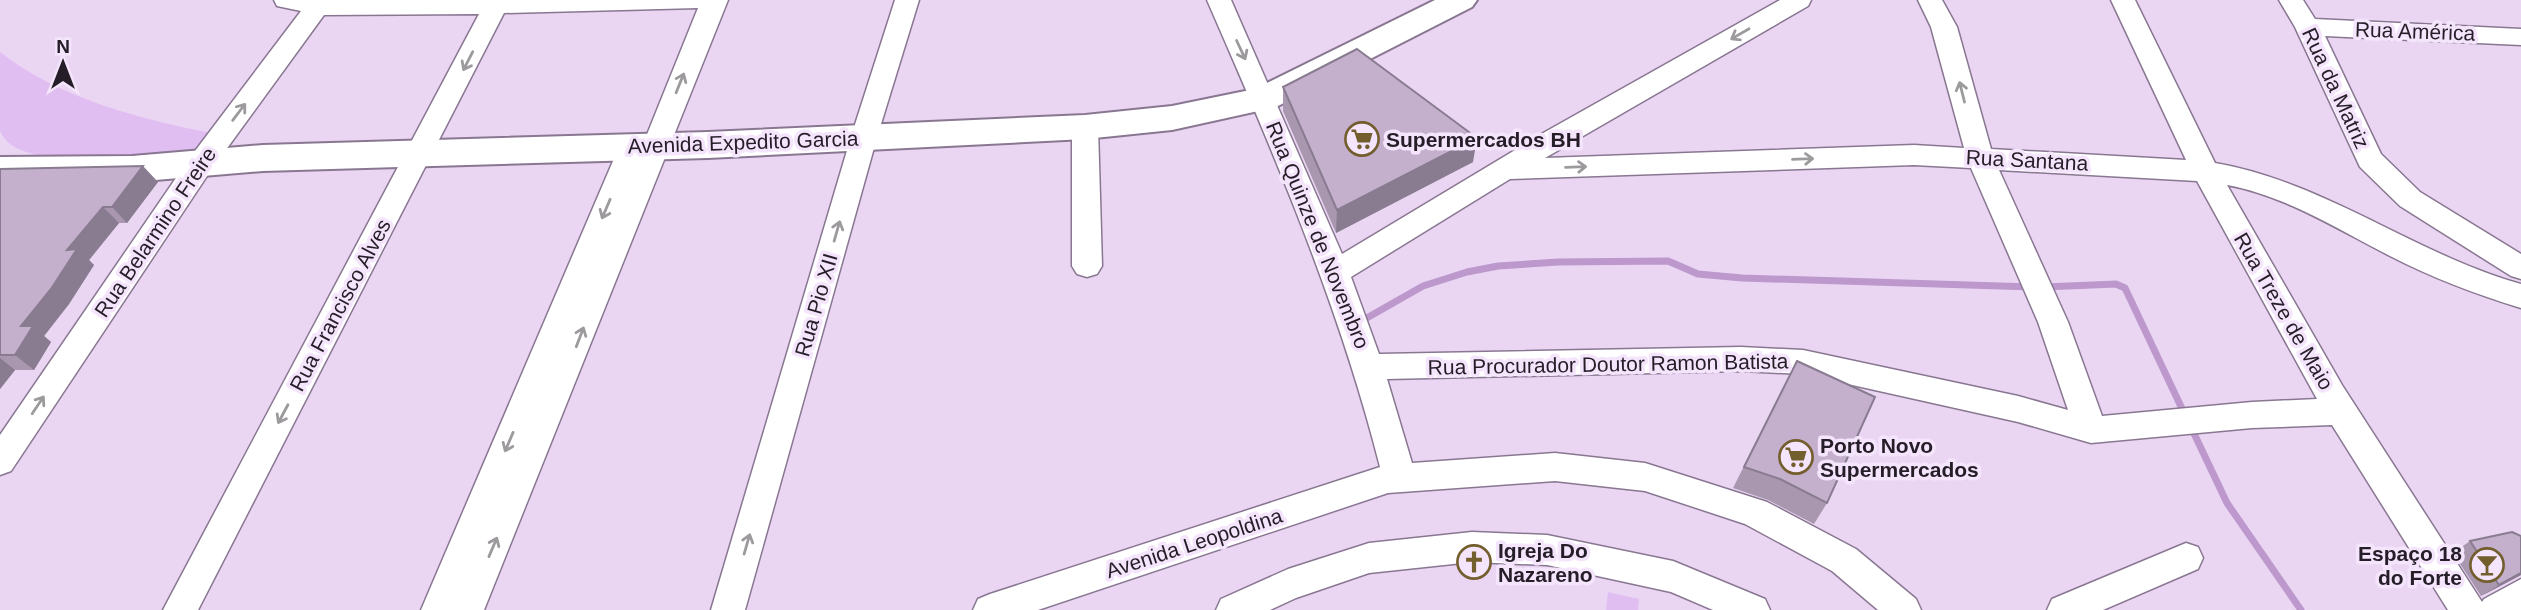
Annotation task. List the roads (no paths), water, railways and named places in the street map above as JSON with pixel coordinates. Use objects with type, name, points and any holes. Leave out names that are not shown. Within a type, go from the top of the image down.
[{"type":"main road","name":"Avenida Expedito Garcia","points":[[0,170],[105,172],[199,166],[264,158],[864,137],[1085,127],[1172,118],[1264,99],[1461,0]]},
{"type":"street","points":[[286,0],[317,7],[361,9],[498,2],[715,0],[644,146],[552,371],[467,610]]},
{"type":"street","points":[[361,9],[387,0]]},
{"type":"street","name":"Rua Pio XII","points":[[728,610],[864,137],[907,0]]},
{"type":"street","name":"Rua Quinze de Novembro","points":[[1219,0],[1264,99],[1335,272],[1370,367],[1399,477]]},
{"type":"street","points":[[1335,272],[1555,139],[1799,0]]},
{"type":"street","points":[[1930,0],[1944,27],[1980,158],[2053,322],[2091,430]]},
{"type":"street","name":"Rua Treze de Maio","points":[[2123,0],[2205,170],[2342,411],[2417,535],[2468,610]]},
{"type":"street","name":"Rua da Matriz","points":[[2291,0],[2308,27],[2370,160],[2410,200],[2521,268]]},
{"type":"street","name":"Rua Francisco Alves","points":[[180,610],[498,2]]},
{"type":"street","name":"Rua Belarmino Freire","points":[[0,461],[199,166],[317,7]]},
{"type":"street","name":"Rua América","points":[[2308,27],[2521,37]]},
{"type":"street","points":[[1085,127],[1087,266]]},
{"type":"street","name":"Rua Santana","points":[[1508,169],[1914,155],[2205,170],[2240,176],[2282,190],[2455,274],[2521,296]]},
{"type":"street","name":"Rua Procurador Doutor Ramon Batista","points":[[1370,367],[1741,359],[1803,362],[2005,406],[2091,430],[2252,415],[2342,411]]},
{"type":"street","points":[[438,610],[536,411]]},
{"type":"street","name":"Avenida Leopoldina","points":[[990,610],[1363,486],[1399,477],[1555,467],[1645,477],[1755,512],[1844,561],[1904,610]]},
{"type":"street","points":[[1233,610],[1288,585],[1369,558],[1472,547],[1547,550],[1673,577],[1753,610]]},
{"type":"street","points":[[2064,610],[2186,558]]},
{"type":"street","points":[[2496,610],[2521,595]]},
{"type":"waterway","points":[[1365,319],[1423,286],[1467,272],[1498,266],[1558,262],[1668,261],[1698,274],[1742,278],[2032,287]]},
{"type":"waterway","points":[[2044,287],[2116,284],[2125,288],[2185,415]]},
{"type":"waterway","points":[[2190,425],[2227,503],[2301,610]]},
{"type":"place","name":"Supermercados BH","points":[[1362,139]]},
{"type":"place","name":"Porto Novo Supermercados","points":[[1796,457]]},
{"type":"place","name":"Igreja Do Nazareno","points":[[1474,562]]},
{"type":"place","name":"Espaço 18 do Forte","points":[[2487,565]]}]
